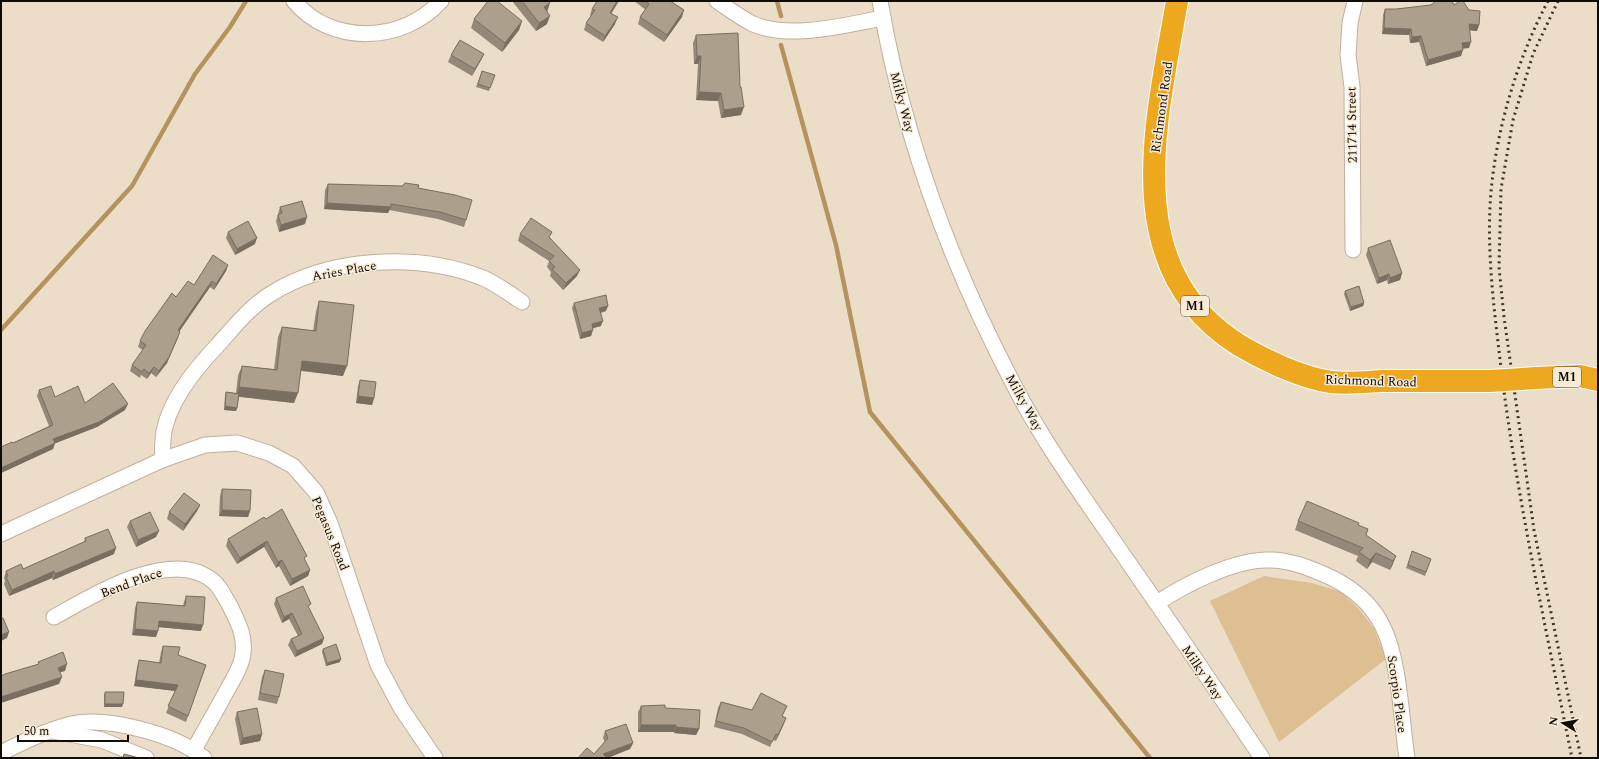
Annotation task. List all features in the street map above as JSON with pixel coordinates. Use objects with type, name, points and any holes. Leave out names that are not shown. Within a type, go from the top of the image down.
[{"type":"highway","name":"Richmond Road","points":[[1177,1],[1154,139],[1155,207],[1166,259],[1181,287],[1194,305],[1209,321],[1230,339],[1255,355],[1291,370],[1330,382],[1490,381],[1580,376],[1598,380]]},
{"type":"street","points":[[294,1],[302,11],[327,27],[355,34],[395,30],[413,23],[432,11],[441,1]]},
{"type":"street","points":[[717,1],[754,24],[781,30],[810,31],[883,18]]},
{"type":"street","name":"Milky Way","points":[[880,1],[900,95],[922,170],[944,231],[982,319],[1016,390],[1069,475],[1262,758]]},
{"type":"street","name":"211714 Street","points":[[1353,250],[1352,86],[1348,55],[1350,22],[1355,1]]},
{"type":"street","name":"Aries Place","points":[[162,460],[164,427],[186,384],[202,362],[242,318],[269,295],[307,276],[347,266],[399,261],[445,268],[484,278],[522,302]]},
{"type":"street","name":"Pegasus Road","points":[[1,534],[162,460],[205,445],[237,443],[269,452],[293,466],[316,492],[330,523],[378,665],[401,708],[435,758]]},
{"type":"street","name":"Scorpio Place","points":[[1157,603],[1176,591],[1208,575],[1249,562],[1266,560],[1293,563],[1348,585],[1364,599],[1375,613],[1384,628],[1393,654],[1407,758]]},
{"type":"street","name":"Bend Place","points":[[54,616],[124,581],[149,572],[176,568],[203,575],[213,581],[221,590],[237,619],[244,636],[244,646],[242,659],[199,754]]},
{"type":"street","points":[[1,753],[31,738],[70,724],[107,722],[151,731],[199,754]]},
{"type":"street","points":[[51,731],[102,740],[146,758]]},
{"type":"shaded area","points":[[1264,576],[1312,583],[1342,592],[1358,608],[1374,628],[1386,659],[1279,742],[1210,601]]},
{"type":"building","points":[[488,1],[497,1],[522,21],[505,43],[474,19]]},
{"type":"building","points":[[522,1],[549,1],[550,3],[544,7],[550,16],[539,23]]},
{"type":"building","points":[[597,1],[617,1],[610,13],[618,17],[605,36],[586,23],[595,10],[592,9]]},
{"type":"building","points":[[645,1],[670,1],[684,10],[667,35],[640,17],[649,4]]},
{"type":"building","points":[[1436,1],[1452,1],[1454,5],[1460,1],[1463,1],[1469,10],[1480,11],[1479,25],[1469,24],[1471,42],[1462,43],[1463,50],[1428,60],[1421,36],[1412,37],[1411,29],[1384,28],[1385,9],[1431,5]]},
{"type":"building","points":[[738,33],[740,87],[744,107],[724,110],[721,93],[699,92],[701,56],[697,56],[696,35]]},
{"type":"building","points":[[460,40],[484,54],[475,69],[451,55]]},
{"type":"building","points":[[482,71],[495,75],[490,88],[478,84]]},
{"type":"building","points":[[405,183],[419,185],[418,188],[472,200],[466,220],[440,212],[391,204],[391,207],[327,203],[328,184],[402,186]]},
{"type":"building","points":[[302,201],[307,217],[281,225],[278,215],[282,213],[280,207]]},
{"type":"building","points":[[531,218],[552,232],[549,237],[580,270],[566,283],[552,269],[555,267],[549,261],[554,256],[520,234]]},
{"type":"building","points":[[248,221],[257,238],[237,249],[228,232]]},
{"type":"building","points":[[1390,240],[1402,273],[1390,278],[1389,274],[1379,278],[1368,248]]},
{"type":"building","points":[[213,255],[228,265],[216,284],[212,281],[178,330],[180,332],[169,357],[159,371],[154,367],[149,373],[144,369],[142,372],[132,365],[146,345],[140,341],[145,331],[172,293],[176,297],[188,281],[194,285]]},
{"type":"building","points":[[1359,286],[1364,303],[1351,307],[1345,291]]},
{"type":"building","points":[[606,295],[608,306],[599,308],[603,321],[592,324],[593,330],[582,333],[574,303]]},
{"type":"building","points":[[319,301],[354,305],[347,366],[302,361],[298,393],[239,387],[242,366],[277,370],[282,327],[316,331]]},
{"type":"building","points":[[360,380],[376,382],[374,398],[358,396]]},
{"type":"building","points":[[113,383],[128,404],[99,422],[53,439],[55,443],[1,468],[1,447],[53,425],[39,390],[51,386],[55,397],[78,386],[85,403]]},
{"type":"building","points":[[226,392],[239,394],[237,408],[225,406]]},
{"type":"building","points":[[222,489],[251,490],[250,511],[222,510]]},
{"type":"building","points":[[184,493],[200,505],[185,524],[169,512]]},
{"type":"building","points":[[1307,501],[1359,523],[1358,525],[1368,529],[1366,535],[1396,556],[1393,561],[1376,553],[1370,560],[1359,552],[1363,548],[1298,521]]},
{"type":"building","points":[[282,509],[307,556],[304,558],[310,570],[292,579],[282,560],[278,562],[267,541],[240,558],[228,539],[264,517],[266,519]]},
{"type":"building","points":[[150,512],[159,531],[138,540],[130,521]]},
{"type":"building","points":[[108,529],[116,548],[55,574],[54,571],[12,590],[6,577],[8,576],[6,571],[21,564],[23,569],[86,541],[85,538]]},
{"type":"building","points":[[1412,551],[1431,559],[1426,572],[1408,565]]},
{"type":"building","points":[[303,586],[311,604],[308,606],[324,638],[297,651],[291,639],[302,634],[292,613],[284,617],[276,598]]},
{"type":"building","points":[[186,596],[205,597],[203,625],[159,621],[158,631],[135,629],[137,602],[185,606]]},
{"type":"building","points":[[3,618],[9,632],[1,635],[1,619]]},
{"type":"building","points":[[336,644],[341,659],[327,663],[323,649]]},
{"type":"building","points":[[163,646],[180,647],[178,655],[206,665],[188,716],[168,706],[178,685],[136,680],[139,660],[161,663]]},
{"type":"building","points":[[63,652],[67,664],[58,668],[62,677],[1,697],[1,676],[39,664],[38,662]]},
{"type":"building","points":[[265,670],[284,674],[279,697],[260,693]]},
{"type":"building","points":[[105,692],[124,692],[123,704],[105,704]]},
{"type":"building","points":[[761,693],[787,706],[782,716],[786,718],[778,735],[776,734],[772,742],[744,728],[716,721],[721,702],[752,710]]},
{"type":"building","points":[[665,705],[665,708],[700,710],[699,729],[676,727],[676,725],[641,725],[641,706]]},
{"type":"building","points":[[257,708],[262,734],[243,738],[237,712]]},
{"type":"building","points":[[626,724],[633,743],[603,754],[607,758],[578,758],[587,748],[594,754],[608,738],[605,731]]},
{"type":"building","points":[[124,754],[139,758],[123,758]]},
{"type":"waterway","points":[[1,330],[132,186],[195,74],[230,27],[246,1]]},
{"type":"waterway","points":[[777,1],[781,16]]},
{"type":"waterway","points":[[781,45],[836,245],[870,412],[1150,758]]},
{"type":"railway","points":[[1548,1],[1519,66],[1505,112],[1495,159],[1489,229],[1493,299],[1515,466],[1572,758]]},
{"type":"railway","points":[[1558,1],[1533,54],[1513,120],[1501,189],[1499,267],[1504,317],[1534,530],[1581,758]]}]
